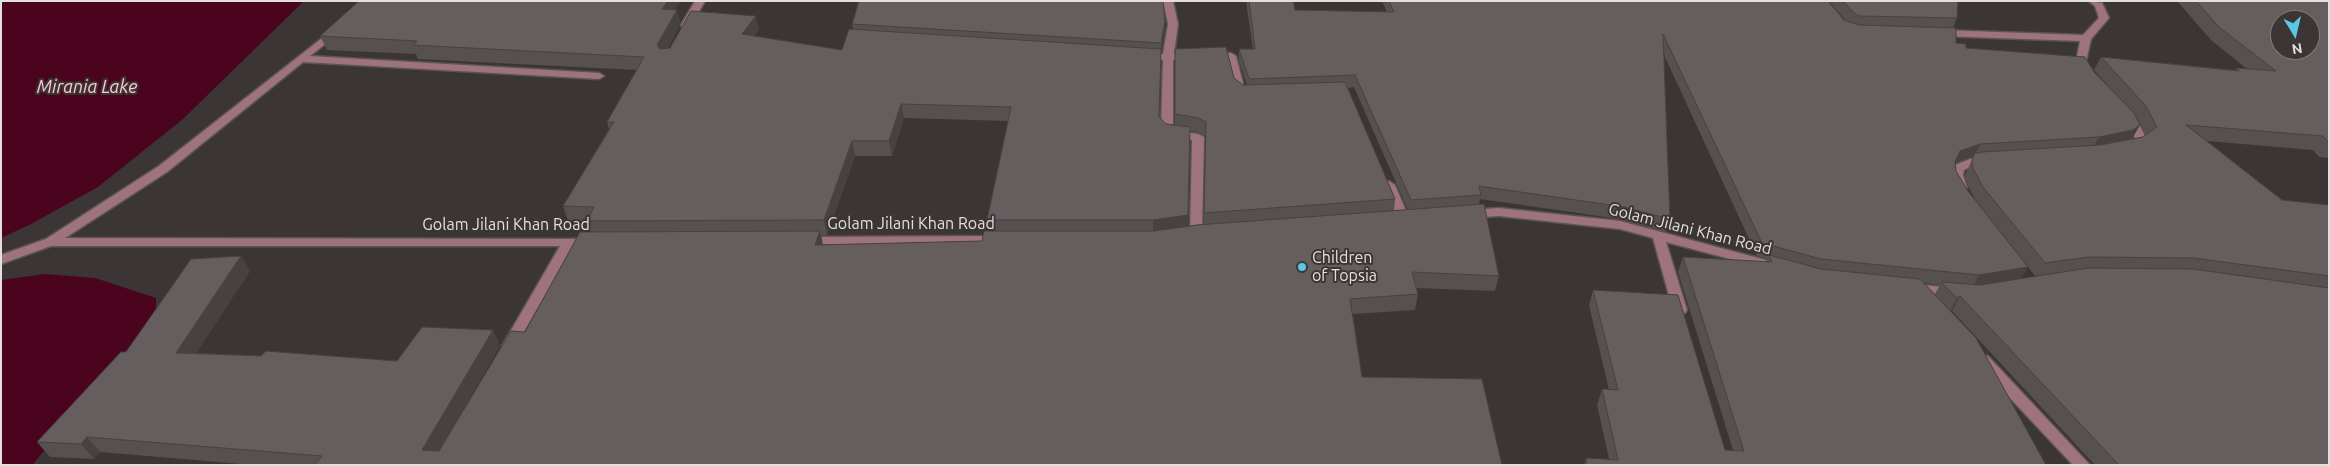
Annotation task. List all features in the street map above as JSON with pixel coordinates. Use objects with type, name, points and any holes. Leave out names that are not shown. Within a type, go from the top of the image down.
[{"type":"street","points":[[682,34],[700,1]]},
{"type":"street","points":[[1168,1],[1173,24],[1168,58],[1167,131],[1170,134],[1198,137],[1196,234]]},
{"type":"street","points":[[2093,81],[2081,62],[2086,38],[2104,18],[2099,6],[2094,1]]},
{"type":"street","points":[[1,260],[50,242],[163,169],[346,21]]},
{"type":"street","points":[[1933,33],[2086,38]]},
{"type":"street","points":[[1131,56],[1168,58],[1231,56],[1240,92],[1246,96],[1254,97]]},
{"type":"street","points":[[301,59],[599,76]]},
{"type":"street","points":[[2119,109],[2132,123],[2141,139],[2130,147],[2120,149]]},
{"type":"street","points":[[1965,196],[1958,183],[1959,168],[1974,161],[1993,160]]},
{"type":"street","points":[[1384,173],[1403,218]]},
{"type":"street","name":"Golam Jilani Khan Road","points":[[1461,214],[1499,212],[1620,225],[1778,268]]},
{"type":"street","points":[[1658,236],[1684,322]]},
{"type":"street","name":"Golam Jilani Khan Road","points":[[797,241],[1014,240]]},
{"type":"street","name":"Golam Jilani Khan Road","points":[[50,242],[599,242]]},
{"type":"street","points":[[500,362],[569,242]]},
{"type":"street","points":[[1897,286],[1963,293]]},
{"type":"street","points":[[1916,288],[1932,307]]},
{"type":"street","points":[[1973,350],[2083,465]]},
{"type":"water","name":"Mirania Lake","points":[[1,1],[304,1],[183,119],[98,187],[31,224],[1,238]]},
{"type":"water","points":[[45,274],[95,278],[156,298],[156,314],[34,463],[35,465],[1,465],[1,280]]},
{"type":"building","points":[[359,1],[668,1],[662,9],[677,10],[657,45],[660,49],[670,48],[691,11],[756,16],[742,34],[842,50],[849,29],[1161,49],[1159,117],[1166,124],[1190,127],[1188,215],[1153,220],[987,220],[1011,107],[901,104],[889,141],[852,141],[824,220],[587,221],[594,207],[563,206],[614,122],[607,122],[644,57],[413,45],[417,41],[320,36]]},
{"type":"building","points":[[859,1],[1163,1],[1165,22],[1161,43],[852,24]]},
{"type":"building","points":[[1249,1],[1293,1],[1295,10],[1394,12],[1389,1],[1828,1],[1844,20],[1859,25],[1956,28],[1956,43],[1966,44],[1966,48],[2085,57],[2094,72],[2134,113],[2140,125],[2133,130],[2099,137],[1980,144],[1960,151],[1955,162],[1956,171],[1968,191],[2028,267],[1979,275],[1821,259],[1762,243],[1663,34],[1670,219],[1624,207],[1479,186],[1481,195],[1411,200],[1355,75],[1249,79],[1239,49],[1255,49]]},
{"type":"building","points":[[1843,1],[1958,1],[1957,18],[1860,16],[1854,13]]},
{"type":"building","points":[[2196,1],[2329,1],[2329,143],[2323,136],[2186,125],[2282,200],[2329,205],[2329,276],[2193,258],[2088,257],[2045,263],[1983,187],[1973,168],[1974,154],[1982,152],[2100,145],[2143,137],[2157,127],[2146,106],[2101,57],[2239,71],[2237,68],[2276,71],[2219,27]]},
{"type":"building","points":[[1226,47],[1234,78],[1243,85],[1345,82],[1395,199],[1204,213],[1206,122],[1199,118],[1175,114],[1175,49]]},
{"type":"building","points":[[1484,204],[1499,276],[1412,272],[1418,294],[1350,299],[1362,377],[1482,379],[1502,465],[315,465],[322,456],[87,437],[81,444],[37,442],[121,352],[126,352],[191,259],[241,256],[176,353],[261,356],[266,351],[397,361],[422,327],[493,330],[422,450],[439,451],[511,331],[525,332],[580,232],[820,231],[815,245],[982,241],[984,231],[1153,231],[1197,225]]},
{"type":"building","points":[[1769,255],[1821,269],[1920,279],[1976,338],[2046,465],[1587,465],[1586,458],[1618,460],[1602,389],[1618,390],[1593,290],[1678,295],[1725,450],[1744,451],[1683,257],[1772,262]]},
{"type":"building","points":[[2088,268],[2193,269],[2329,288],[2329,465],[2119,465],[1960,296],[1957,298],[1941,282],[1980,285]]},
{"type":"place","name":"Children of Topsia","points":[[1302,267]]}]
